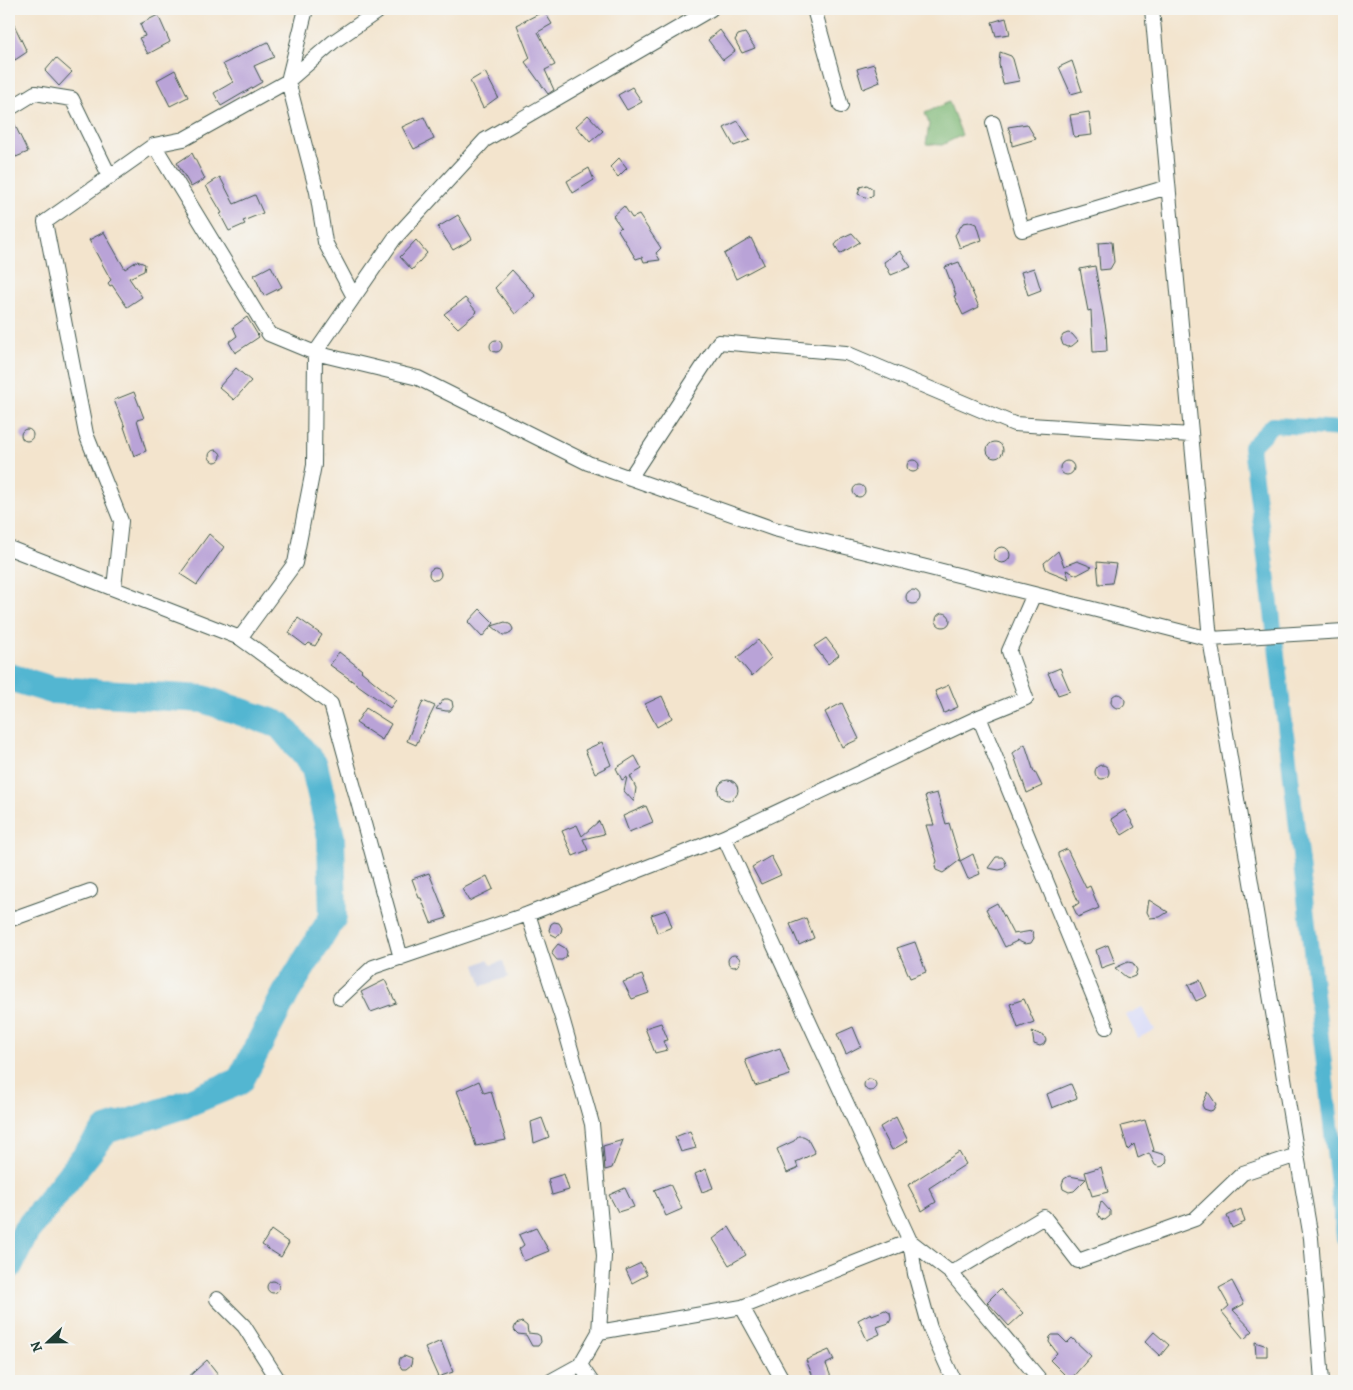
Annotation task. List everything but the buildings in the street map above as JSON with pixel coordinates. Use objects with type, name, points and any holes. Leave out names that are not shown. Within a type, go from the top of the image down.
[{"type":"street","points":[[306,9],[288,81],[317,192],[325,242],[354,296]]},
{"type":"street","points":[[114,588],[121,521],[86,434],[45,222],[154,145],[184,139],[288,81],[333,42],[381,9]]},
{"type":"street","points":[[240,638],[295,563],[314,465],[315,353],[394,239],[485,140],[711,9]]},
{"type":"street","points":[[814,9],[840,106]]},
{"type":"street","points":[[1152,9],[1210,639],[1312,1238],[1322,1381]]},
{"type":"street","points":[[9,109],[35,93],[72,99],[110,177]]},
{"type":"street","points":[[993,124],[1022,230],[1168,187]]},
{"type":"street","points":[[154,145],[269,334],[315,353],[418,378],[588,463],[774,529],[1210,639],[1344,631]]},
{"type":"street","points":[[630,478],[720,342],[846,354],[1014,424],[1191,435]]},
{"type":"street","points":[[9,548],[240,638],[331,704],[401,958]]},
{"type":"street","points":[[340,998],[373,967],[528,914],[724,837],[979,717],[1026,698],[1009,652],[1034,594]]},
{"type":"street","points":[[979,717],[1106,1027]]},
{"type":"street","points":[[724,837],[910,1241],[915,1274],[930,1328],[954,1381]]},
{"type":"street","points":[[9,920],[90,892]]},
{"type":"street","points":[[528,914],[562,1018],[592,1124],[604,1256],[599,1332],[580,1365],[551,1381]]},
{"type":"street","points":[[951,1274],[1044,1217],[1078,1261],[1196,1220],[1243,1173],[1297,1154]]},
{"type":"street","points":[[910,1241],[951,1274],[1041,1381]]},
{"type":"street","points":[[599,1332],[742,1307],[910,1241]]},
{"type":"street","points":[[217,1299],[244,1326],[279,1381]]},
{"type":"street","points":[[742,1307],[783,1381]]},
{"type":"street","points":[[580,1365],[591,1381]]},
{"type":"shaded area","points":[[488,959],[491,965],[503,961],[508,977],[482,986],[475,965]]},
{"type":"shaded area","points":[[1142,1007],[1155,1030],[1138,1038],[1126,1015]]},
{"type":"green space","points":[[949,102],[962,135],[942,145],[926,144],[929,124],[925,113]]},
{"type":"waterway","points":[[1344,429],[1273,425],[1251,447],[1273,620],[1344,1238]]},
{"type":"waterway","points":[[9,677],[52,690],[203,699],[280,725],[314,765],[331,837],[333,917],[286,993],[240,1081],[180,1106],[106,1130],[26,1231],[9,1266]]}]
